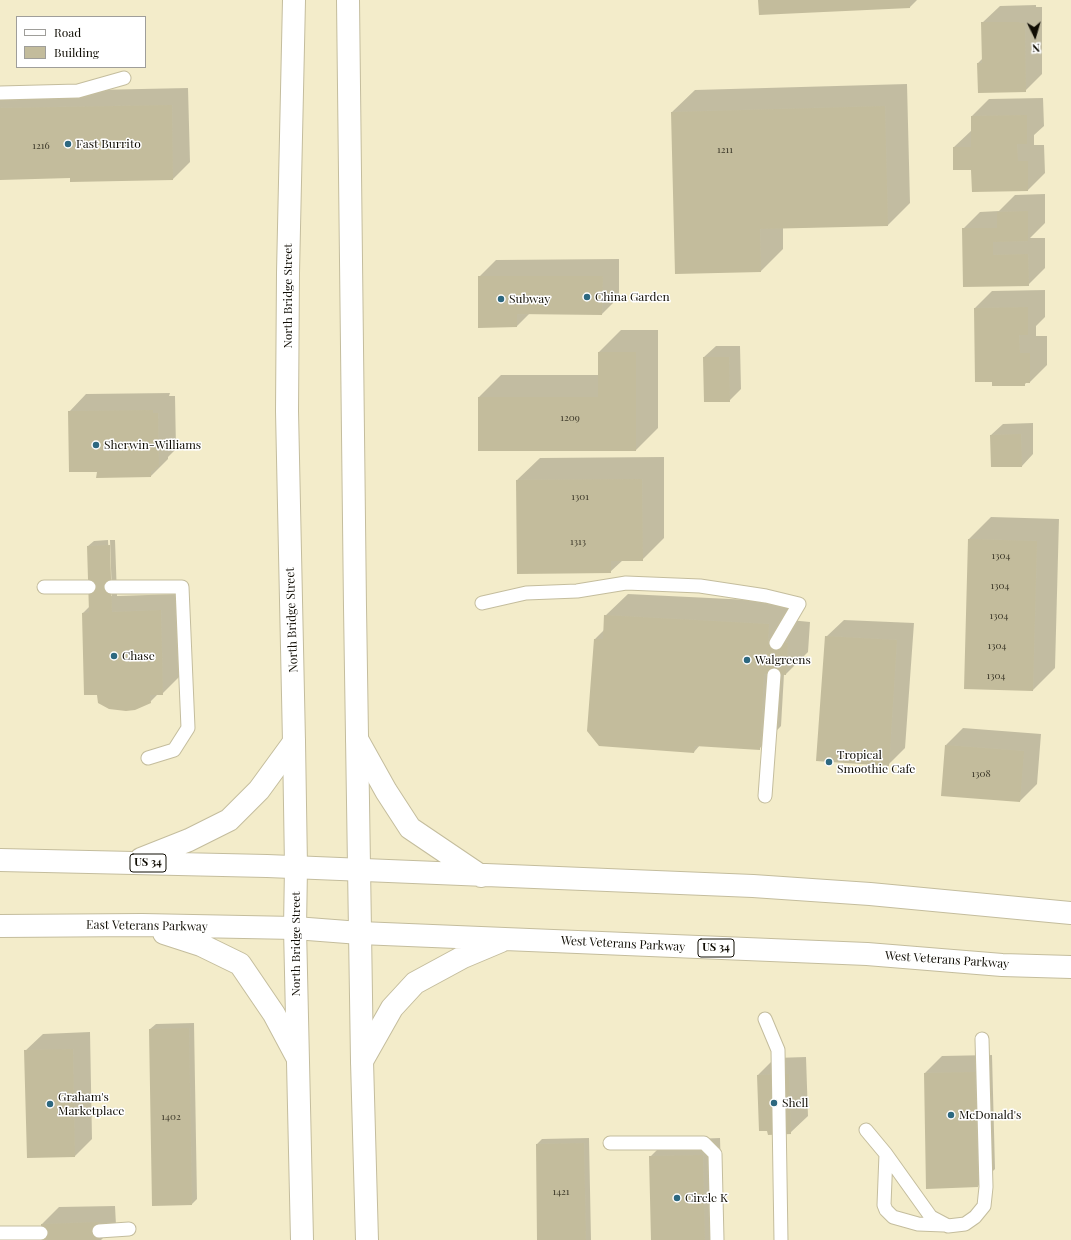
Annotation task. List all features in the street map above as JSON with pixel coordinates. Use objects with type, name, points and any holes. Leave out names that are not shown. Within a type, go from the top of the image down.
[{"type":"main road","name":"North Bridge Street","points":[[294,0],[288,273],[288,411],[296,867],[295,928],[297,1057],[302,1240]]},
{"type":"main road","points":[[348,0],[357,739],[362,1061],[367,1240]]},
{"type":"main road","points":[[357,739],[386,791],[410,828],[481,876]]},
{"type":"main road","points":[[132,863],[189,840],[229,820],[259,790],[294,742]]},
{"type":"main road","name":"US 34","points":[[0,860],[296,867],[769,887],[870,894],[1071,914]]},
{"type":"main road","name":"East Veterans Parkway","points":[[0,926],[295,928]]},
{"type":"main road","points":[[142,926],[201,945],[240,964],[274,1014],[297,1057]]},
{"type":"main road","name":"West Veterans Parkway","points":[[295,928],[360,933],[867,954],[1002,965],[1071,968]]},
{"type":"main road","points":[[362,1061],[392,1008],[415,983],[463,957],[506,939]]},
{"type":"lane","points":[[0,93],[78,91],[124,78]]},
{"type":"lane","points":[[482,603],[526,593],[577,591],[626,583],[700,586],[766,596],[799,604],[776,643]]},
{"type":"lane","points":[[44,587],[89,587]]},
{"type":"lane","points":[[111,587],[182,587],[188,728],[174,750],[148,758]]},
{"type":"lane","points":[[765,796],[774,674]]},
{"type":"lane","points":[[765,1019],[778,1050],[781,1240]]},
{"type":"lane","points":[[886,1154],[884,1205],[886,1210],[893,1217],[918,1224],[948,1226],[965,1224],[975,1217],[984,1206],[986,1187],[982,1039]]},
{"type":"lane","points":[[866,1130],[886,1154],[931,1217],[948,1226]]},
{"type":"lane","points":[[610,1143],[704,1143],[715,1154],[717,1240]]},
{"type":"lane","points":[[99,1231],[129,1229]]},
{"type":"lane","points":[[0,1233],[41,1233]]},
{"type":"building","points":[[758,0],[910,0],[910,8],[759,15]]},
{"type":"building","points":[[981,22],[1025,23],[1026,92],[978,93],[977,63],[982,63]]},
{"type":"building","points":[[172,105],[173,180],[70,182],[70,178],[0,180],[0,108]]},
{"type":"building","points":[[885,106],[888,226],[760,229],[761,272],[675,274],[671,112]]},
{"type":"building","points":[[1027,115],[1027,144],[1017,144],[1018,161],[1028,161],[1028,191],[972,192],[971,170],[953,170],[953,147],[971,147],[971,116]]},
{"type":"building","points":[[1028,211],[1028,241],[993,242],[993,255],[1028,254],[1029,286],[963,287],[962,228],[997,228],[997,212]]},
{"type":"building","points":[[478,276],[603,276],[602,315],[517,314],[517,327],[478,328]]},
{"type":"building","points":[[1028,307],[1028,335],[1019,335],[1020,353],[1030,353],[1030,383],[1025,383],[1025,386],[992,386],[992,382],[975,382],[974,308]]},
{"type":"building","points":[[598,352],[636,352],[636,451],[478,451],[478,397],[598,397]]},
{"type":"building","points":[[703,357],[729,357],[730,402],[704,402]]},
{"type":"building","points":[[153,410],[153,413],[158,413],[159,467],[151,471],[151,477],[96,478],[97,472],[69,472],[68,411]]},
{"type":"building","points":[[1021,434],[1022,467],[991,467],[990,435]]},
{"type":"building","points":[[642,479],[643,561],[611,561],[611,573],[517,574],[516,480]]},
{"type":"building","points":[[968,539],[1037,541],[1033,691],[964,689]]},
{"type":"building","points":[[110,545],[112,612],[161,610],[163,695],[150,695],[151,703],[135,710],[126,711],[109,709],[98,703],[97,695],[84,695],[82,613],[89,612],[87,546]]},
{"type":"building","name":"Walgreens","points":[[604,615],[769,624],[768,642],[788,643],[786,675],[764,674],[760,750],[695,746],[694,753],[599,746],[587,731],[594,639],[603,639]]},
{"type":"building","points":[[825,636],[897,640],[889,766],[816,761]]},
{"type":"building","points":[[945,745],[1024,751],[1020,802],[941,796]]},
{"type":"building","points":[[189,1028],[192,1205],[152,1206],[149,1029]]},
{"type":"building","name":"Graham's Marketplace","points":[[73,1049],[75,1157],[27,1158],[24,1050]]},
{"type":"building","name":"McDonald's","points":[[975,1072],[978,1187],[926,1189],[924,1073]]},
{"type":"building","name":"Shell","points":[[789,1074],[791,1134],[768,1135],[767,1131],[759,1131],[757,1075]]},
{"type":"building","points":[[584,1143],[586,1240],[537,1240],[536,1144]]},
{"type":"building","name":"Circle K","points":[[703,1155],[705,1240],[651,1240],[649,1156]]},
{"type":"building","points":[[99,1222],[99,1240],[41,1240],[41,1224]]},
{"type":"place","name":"Fast Burrito","points":[[68,144]]},
{"type":"place","name":"China Garden","points":[[587,297]]},
{"type":"place","name":"Subway","points":[[501,299]]},
{"type":"place","name":"Sherwin-Williams","points":[[96,445]]},
{"type":"place","name":"Chase","points":[[114,656]]},
{"type":"place","name":"Walgreens","points":[[747,660]]},
{"type":"place","name":"Tropical Smoothie Cafe","points":[[829,762]]},
{"type":"place","name":"Shell","points":[[774,1103]]},
{"type":"place","name":"Graham's Marketplace","points":[[50,1104]]},
{"type":"place","name":"McDonald's","points":[[951,1115]]},
{"type":"place","name":"Circle K","points":[[677,1198]]}]
